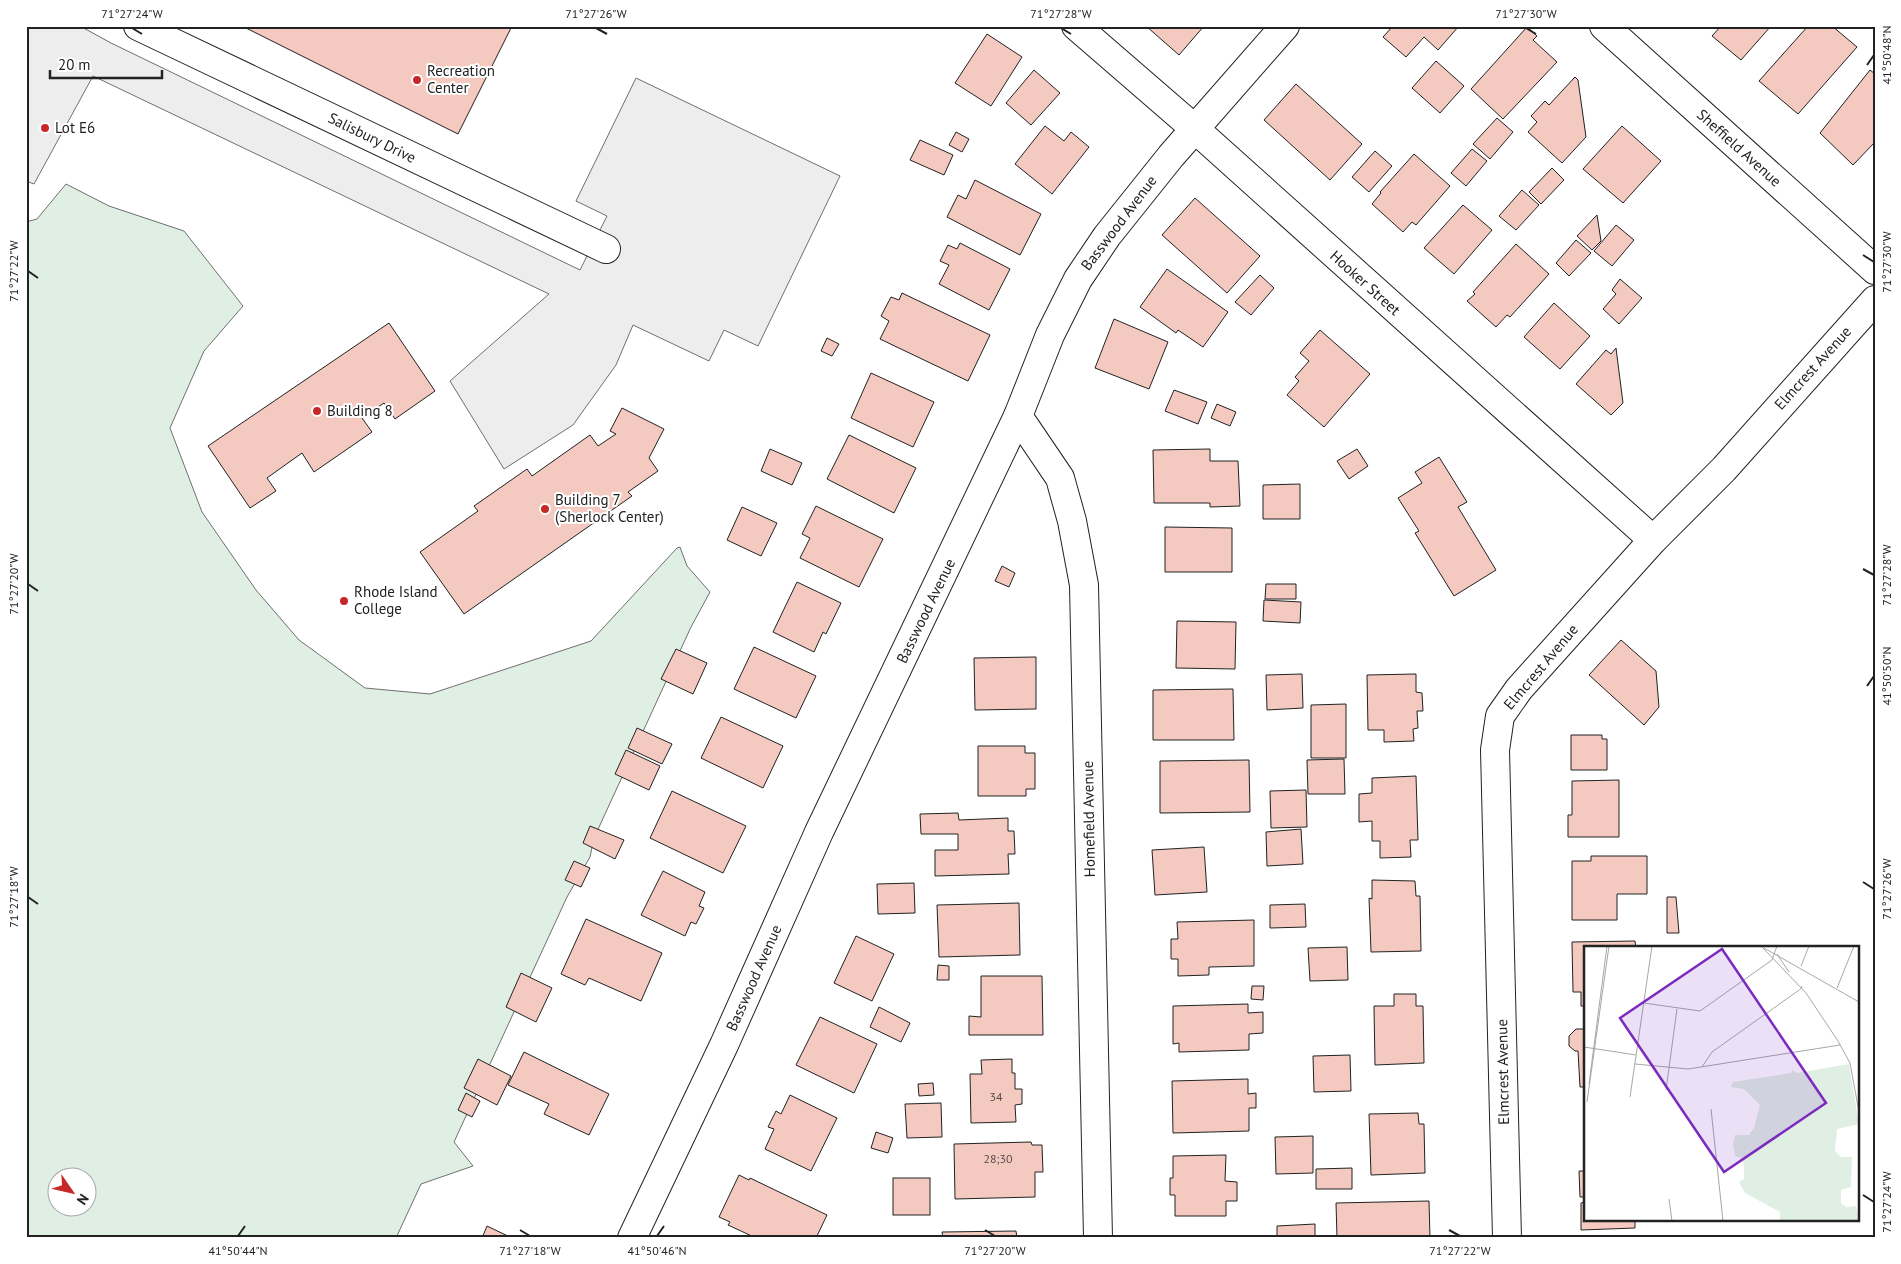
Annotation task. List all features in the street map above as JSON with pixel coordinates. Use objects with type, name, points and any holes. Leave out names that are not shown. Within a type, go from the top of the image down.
[{"type":"street","name":"Salisbury Drive","points":[[138,26],[606,249]]},
{"type":"street","name":"Hooker Street","points":[[1076,26],[1195,129],[1653,540]]},
{"type":"street","name":"Basswood Avenue","points":[[632,1238],[724,1045],[820,832],[1018,416],[1050,334],[1078,279],[1106,236],[1171,156],[1284,26]]},
{"type":"street","name":"Sheffield Avenue","points":[[1604,26],[1875,270]]},
{"type":"street","name":"Elmcrest Avenue","points":[[1507,1238],[1495,750],[1500,716],[1519,689],[1653,540],[1724,469],[1875,300]]},
{"type":"street","name":"Homefield Avenue","points":[[1018,416],[1060,478],[1072,521],[1084,585],[1098,1238]]},
{"type":"green space","points":[[66,184],[109,206],[184,231],[243,306],[204,351],[170,428],[202,512],[256,590],[299,640],[365,688],[430,694],[591,641],[680,547],[687,566],[710,592],[691,627],[594,838],[590,857],[567,897],[454,1142],[473,1166],[421,1184],[396,1238],[26,1238],[26,222],[37,219]]},
{"type":"shaded area","points":[[26,26],[80,26],[111,43],[580,270],[607,216],[576,201],[636,78],[840,176],[758,346],[724,330],[709,361],[633,325],[616,365],[573,425],[504,469],[450,381],[549,294],[93,76],[34,184],[26,181]]},
{"type":"building","name":"Recreation Center","points":[[242,26],[512,26],[458,134]]},
{"type":"building","points":[[1146,26],[1204,26],[1179,55]]},
{"type":"building","points":[[1393,26],[1459,26],[1438,50],[1424,37],[1406,57],[1383,37]]},
{"type":"building","points":[[1721,26],[1771,26],[1741,60],[1712,36]]},
{"type":"building","points":[[1808,26],[1832,26],[1857,47],[1798,114],[1759,81]]},
{"type":"building","points":[[1527,27],[1537,36],[1533,40],[1557,62],[1503,119],[1471,89]]},
{"type":"building","points":[[987,34],[1022,57],[991,106],[955,83]]},
{"type":"building","points":[[1436,61],[1464,86],[1440,113],[1412,88]]},
{"type":"building","points":[[1034,70],[1060,93],[1031,125],[1006,103]]},
{"type":"building","points":[[1870,70],[1875,74],[1875,142],[1853,165],[1820,133]]},
{"type":"building","points":[[1575,77],[1578,80],[1586,137],[1562,163],[1528,132],[1537,122],[1531,116],[1545,101],[1549,105]]},
{"type":"building","points":[[1296,84],[1362,144],[1330,180],[1264,120]]},
{"type":"building","points":[[1497,118],[1513,132],[1490,159],[1473,144]]},
{"type":"building","points":[[1045,126],[1064,141],[1071,132],[1089,147],[1052,194],[1015,164]]},
{"type":"building","points":[[1622,126],[1661,161],[1623,203],[1583,169]]},
{"type":"building","points":[[956,132],[969,139],[962,152],[949,145]]},
{"type":"building","points":[[920,140],[953,155],[944,175],[910,160]]},
{"type":"building","points":[[1472,149],[1487,161],[1466,186],[1451,173]]},
{"type":"building","points":[[1375,151],[1392,166],[1369,192],[1352,177]]},
{"type":"building","points":[[1414,154],[1450,186],[1416,225],[1412,222],[1403,232],[1372,204],[1380,192]]},
{"type":"building","points":[[1552,168],[1564,180],[1541,204],[1529,192]]},
{"type":"building","points":[[975,180],[1041,214],[1020,255],[947,217],[958,195],[966,199]]},
{"type":"building","points":[[1522,190],[1539,205],[1516,230],[1499,216]]},
{"type":"building","points":[[1195,198],[1260,256],[1227,293],[1162,235]]},
{"type":"building","points":[[1463,205],[1492,230],[1454,274],[1424,248]]},
{"type":"building","points":[[1597,215],[1601,241],[1592,250],[1577,236]]},
{"type":"building","points":[[1616,225],[1634,240],[1612,266],[1594,251]]},
{"type":"building","points":[[1576,240],[1591,253],[1569,276],[1556,263]]},
{"type":"building","points":[[960,243],[1010,269],[989,310],[939,284],[949,265],[940,261],[948,245],[957,249]]},
{"type":"building","points":[[1516,244],[1549,274],[1510,317],[1507,315],[1496,327],[1467,301],[1475,294],[1473,292]]},
{"type":"building","points":[[1167,269],[1228,312],[1203,347],[1178,330],[1176,333],[1140,307]]},
{"type":"building","points":[[1260,275],[1274,288],[1251,315],[1235,302]]},
{"type":"building","points":[[1620,279],[1642,298],[1619,324],[1603,309],[1616,294],[1612,290]]},
{"type":"building","points":[[902,293],[990,335],[968,381],[880,339],[889,321],[881,316],[891,297],[899,300]]},
{"type":"building","points":[[1554,303],[1590,336],[1560,369],[1524,337]]},
{"type":"building","points":[[1114,319],[1168,342],[1149,389],[1095,368]]},
{"type":"building","name":"Building 8","points":[[389,323],[435,391],[395,419],[384,403],[362,418],[372,432],[314,472],[302,453],[267,478],[276,491],[250,508],[208,446]]},
{"type":"building","points":[[1320,330],[1370,374],[1324,427],[1287,395],[1299,381],[1295,377],[1309,361],[1300,353]]},
{"type":"building","points":[[827,338],[839,344],[832,356],[821,351]]},
{"type":"building","points":[[1616,348],[1623,403],[1611,415],[1576,384],[1606,350],[1611,354]]},
{"type":"building","points":[[871,373],[934,402],[913,447],[851,418]]},
{"type":"building","points":[[1174,390],[1207,402],[1198,424],[1165,411]]},
{"type":"building","points":[[1217,404],[1236,412],[1230,426],[1211,418]]},
{"type":"building","name":"Building 7 (Sherlock Center)","points":[[622,408],[664,429],[649,458],[658,471],[628,492],[632,496],[464,614],[420,552],[478,511],[474,506],[527,469],[532,476],[590,435],[598,446],[616,434],[610,431]]},
{"type":"building","points":[[849,435],[916,468],[894,513],[827,479]]},
{"type":"building","points":[[770,449],[802,463],[792,485],[761,471]]},
{"type":"building","points":[[1210,449],[1210,461],[1238,461],[1240,506],[1210,507],[1210,503],[1154,503],[1153,450]]},
{"type":"building","points":[[1357,449],[1368,466],[1349,479],[1337,461]]},
{"type":"building","points":[[1439,457],[1467,502],[1458,507],[1496,570],[1454,596],[1415,533],[1419,531],[1398,498],[1422,483],[1415,472]]},
{"type":"building","points":[[1300,484],[1300,519],[1263,519],[1263,485]]},
{"type":"building","points":[[816,506],[883,539],[859,587],[800,558],[810,538],[802,534]]},
{"type":"building","points":[[742,507],[777,523],[761,556],[727,540]]},
{"type":"building","points":[[1165,527],[1232,528],[1232,572],[1165,572]]},
{"type":"building","points":[[1002,566],[1015,573],[1009,587],[995,581]]},
{"type":"building","points":[[797,582],[841,603],[826,634],[823,632],[814,652],[773,632]]},
{"type":"building","points":[[1266,584],[1296,584],[1296,599],[1265,599]]},
{"type":"building","points":[[1264,600],[1301,602],[1300,623],[1263,621]]},
{"type":"building","points":[[1177,621],[1236,622],[1235,669],[1176,668]]},
{"type":"building","points":[[1621,640],[1656,671],[1659,707],[1644,725],[1589,675]]},
{"type":"building","points":[[754,647],[816,676],[796,718],[734,689]]},
{"type":"building","points":[[676,649],[707,663],[693,694],[661,679]]},
{"type":"building","points":[[1036,657],[1036,709],[975,710],[974,658]]},
{"type":"building","points":[[1302,674],[1303,708],[1267,710],[1266,675]]},
{"type":"building","points":[[1416,674],[1416,692],[1422,693],[1423,711],[1417,711],[1418,728],[1413,729],[1414,741],[1384,742],[1384,730],[1368,730],[1367,675]]},
{"type":"building","points":[[1233,689],[1234,740],[1153,740],[1153,690]]},
{"type":"building","points":[[1346,704],[1346,758],[1311,758],[1311,705]]},
{"type":"building","points":[[721,717],[783,746],[763,788],[701,758]]},
{"type":"building","points":[[637,728],[672,744],[662,764],[628,748]]},
{"type":"building","points":[[1571,735],[1602,735],[1602,739],[1607,739],[1607,770],[1571,770]]},
{"type":"building","points":[[978,746],[1025,746],[1025,753],[1035,753],[1035,789],[1026,789],[1026,796],[978,796]]},
{"type":"building","points":[[626,750],[660,766],[649,790],[615,774]]},
{"type":"building","points":[[1344,759],[1345,794],[1308,794],[1307,760]]},
{"type":"building","points":[[1249,760],[1250,812],[1160,813],[1160,761]]},
{"type":"building","points":[[1416,776],[1418,840],[1410,840],[1411,857],[1380,858],[1380,841],[1372,841],[1372,821],[1359,822],[1359,794],[1372,793],[1372,778]]},
{"type":"building","points":[[1619,780],[1619,837],[1568,837],[1568,815],[1572,815],[1572,781]]},
{"type":"building","points":[[1306,790],[1307,827],[1271,828],[1270,791]]},
{"type":"building","points":[[672,791],[746,826],[723,873],[650,838]]},
{"type":"building","points":[[958,813],[959,820],[1008,818],[1008,831],[1014,831],[1015,854],[1008,854],[1009,874],[935,876],[935,850],[958,850],[958,834],[921,834],[920,814]]},
{"type":"building","points":[[590,826],[624,840],[615,859],[583,843]]},
{"type":"building","points":[[1301,829],[1303,864],[1267,866],[1266,832]]},
{"type":"building","points":[[1204,847],[1207,892],[1155,895],[1152,850]]},
{"type":"building","points":[[1591,856],[1647,856],[1647,894],[1617,894],[1617,920],[1572,920],[1572,861],[1591,861]]},
{"type":"building","points":[[574,861],[590,868],[581,887],[565,880]]},
{"type":"building","points":[[663,871],[705,892],[699,906],[704,908],[696,924],[691,922],[685,936],[641,915]]},
{"type":"building","points":[[1372,880],[1415,881],[1416,896],[1420,896],[1421,951],[1371,952],[1369,898],[1372,899]]},
{"type":"building","points":[[914,883],[915,913],[878,914],[877,884]]},
{"type":"building","points":[[1667,897],[1676,897],[1679,933],[1667,933]]},
{"type":"building","points":[[1019,903],[1020,955],[939,957],[937,905]]},
{"type":"building","points":[[1305,904],[1306,927],[1270,928],[1270,905]]},
{"type":"building","points":[[586,919],[662,953],[641,1001],[589,978],[585,985],[561,974]]},
{"type":"building","points":[[1254,920],[1254,966],[1209,967],[1209,975],[1178,976],[1178,959],[1171,959],[1171,939],[1178,939],[1177,922]]},
{"type":"building","points":[[856,936],[894,954],[872,1001],[834,983]]},
{"type":"building","points":[[1635,941],[1636,946],[1584,946],[1584,1006],[1581,1006],[1581,992],[1573,992],[1572,942]]},
{"type":"building","points":[[1347,947],[1348,980],[1310,981],[1308,948]]},
{"type":"building","points":[[938,965],[949,966],[949,980],[937,980]]},
{"type":"building","points":[[521,973],[552,988],[536,1022],[506,1007]]},
{"type":"building","points":[[981,976],[1042,976],[1043,1035],[969,1035],[969,1016],[981,1017]]},
{"type":"building","points":[[1252,986],[1264,986],[1263,1000],[1251,999]]},
{"type":"building","points":[[1394,994],[1416,994],[1416,1006],[1423,1006],[1424,1063],[1375,1065],[1374,1006],[1394,1006]]},
{"type":"building","points":[[1248,1004],[1248,1013],[1263,1012],[1263,1033],[1249,1034],[1249,1050],[1179,1052],[1179,1043],[1173,1044],[1173,1006]]},
{"type":"building","points":[[879,1007],[910,1023],[901,1042],[870,1027]]},
{"type":"building","points":[[820,1017],[877,1044],[854,1093],[796,1065]]},
{"type":"building","points":[[1576,1029],[1584,1029],[1584,1087],[1580,1087],[1578,1051],[1569,1046],[1569,1036]]},
{"type":"building","points":[[524,1052],[609,1094],[589,1135],[544,1114],[549,1104],[508,1085]]},
{"type":"building","points":[[1350,1055],[1351,1091],[1314,1092],[1313,1056]]},
{"type":"building","points":[[478,1059],[511,1076],[497,1105],[464,1088]]},
{"type":"building","points":[[1012,1059],[1012,1073],[1015,1073],[1015,1089],[1022,1089],[1022,1104],[1015,1105],[1016,1122],[971,1123],[970,1074],[982,1074],[981,1060]]},
{"type":"building","points":[[1248,1079],[1248,1094],[1256,1093],[1256,1108],[1249,1108],[1249,1131],[1173,1133],[1172,1081]]},
{"type":"building","points":[[933,1083],[934,1095],[919,1096],[918,1084]]},
{"type":"building","points":[[466,1093],[480,1101],[472,1117],[458,1110]]},
{"type":"building","points":[[790,1095],[837,1118],[811,1171],[765,1149],[774,1129],[768,1127],[776,1111],[781,1114]]},
{"type":"building","points":[[941,1103],[942,1137],[907,1138],[905,1104]]},
{"type":"building","points":[[1418,1113],[1419,1124],[1424,1124],[1425,1173],[1371,1175],[1369,1114]]},
{"type":"building","points":[[876,1132],[893,1138],[888,1153],[871,1148]]},
{"type":"building","points":[[1313,1136],[1313,1173],[1276,1174],[1275,1137]]},
{"type":"building","points":[[1031,1142],[1032,1145],[1042,1145],[1043,1172],[1035,1172],[1035,1197],[955,1199],[954,1144]]},
{"type":"building","points":[[1226,1155],[1225,1181],[1237,1182],[1237,1201],[1226,1201],[1226,1216],[1175,1216],[1175,1195],[1170,1195],[1170,1178],[1173,1178],[1173,1156]]},
{"type":"building","points":[[1352,1168],[1352,1189],[1316,1189],[1316,1169]]},
{"type":"building","points":[[1579,1171],[1584,1171],[1584,1197],[1580,1197]]},
{"type":"building","points":[[739,1175],[749,1180],[750,1178],[827,1215],[816,1238],[756,1238],[728,1225],[730,1222],[719,1217]]},
{"type":"building","points":[[893,1178],[930,1178],[930,1215],[893,1215]]},
{"type":"building","points":[[1429,1201],[1430,1238],[1337,1238],[1336,1203]]},
{"type":"building","points":[[1584,1202],[1584,1222],[1635,1222],[1635,1228],[1581,1230],[1581,1203]]},
{"type":"building","points":[[1315,1224],[1315,1238],[1277,1238],[1277,1226]]},
{"type":"building","points":[[487,1226],[512,1238],[482,1238]]},
{"type":"building","points":[[1016,1231],[1017,1238],[943,1238],[942,1232]]},
{"type":"place","name":"Recreation Center","points":[[417,80]]},
{"type":"place","name":"Lot E6","points":[[45,128]]},
{"type":"place","name":"Building 8","points":[[317,411]]},
{"type":"place","name":"Building 7 (Sherlock Center)","points":[[545,509]]},
{"type":"place","name":"Rhode Island College","points":[[344,601]]}]
